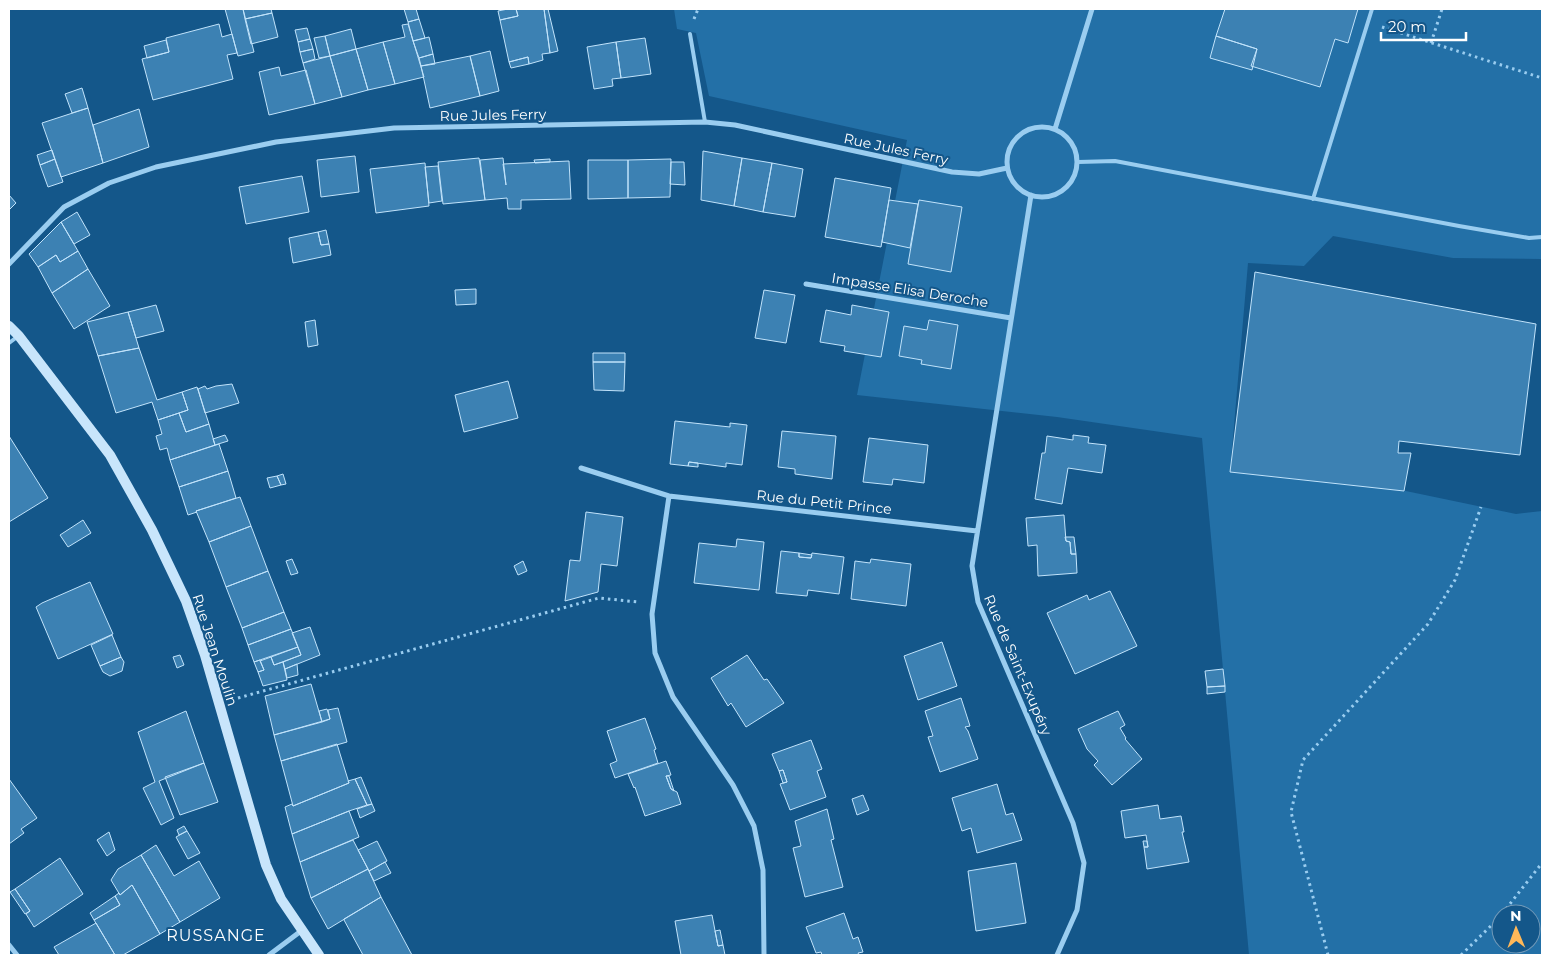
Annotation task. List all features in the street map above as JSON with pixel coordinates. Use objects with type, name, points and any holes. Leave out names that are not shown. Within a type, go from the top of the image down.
[{"type":"main road","name":"Rue Jean Moulin","points":[[9,326],[19,336],[110,454],[152,530],[186,601],[205,655],[266,864],[281,900],[319,955]]},
{"type":"street","points":[[1055,129],[1092,9]]},
{"type":"street","name":"Rue Jules Ferry","points":[[9,264],[64,207],[109,183],[156,167],[276,142],[394,128],[704,122],[735,125],[952,172],[979,174],[1007,168]]},
{"type":"street","points":[[1043,126],[1055,129],[1067,136],[1075,148],[1078,162],[1075,175],[1068,186],[1057,194],[1044,197],[1031,195],[1020,189],[1012,180],[1007,168],[1007,155],[1012,144],[1020,134],[1030,128],[1043,126]]},
{"type":"street","name":"Rue de Saint-Exupéry","points":[[1031,195],[972,566],[978,602],[1073,823],[1084,863],[1078,910],[1058,955]]},
{"type":"street","name":"Impasse Elisa Deroche","points":[[806,284],[1012,318]]},
{"type":"street","name":"Rue du Petit Prince","points":[[581,468],[669,496],[977,531]]},
{"type":"street","points":[[669,496],[652,614],[655,654],[673,697],[733,784],[754,826],[764,870],[764,955]]},
{"type":"street","points":[[268,955],[301,931]]},
{"type":"street","points":[[9,945],[17,955]]},
{"type":"lane","points":[[1313,199],[1372,9]]},
{"type":"lane","points":[[690,34],[704,122]]},
{"type":"lane","points":[[1078,162],[1116,161],[1529,238],[1542,237]]},
{"type":"lane","points":[[9,343],[19,336]]},
{"type":"path","points":[[1431,43],[1442,9]]},
{"type":"path","points":[[1368,22],[1542,78]]},
{"type":"path","points":[[1328,955],[1291,812],[1303,760],[1428,624],[1455,580],[1481,507]]},
{"type":"path","points":[[219,703],[599,598],[653,603]]},
{"type":"path","points":[[1510,904],[1542,863]]},
{"type":"path","points":[[1461,955],[1491,926]]},
{"type":"shaded area","points":[[674,9],[1542,9],[1542,259],[1453,258],[1333,236],[1304,266],[1248,263],[1230,472],[1401,490],[1516,514],[1542,511],[1542,955],[1249,955],[1202,438],[1057,417],[857,395],[907,140],[709,96],[696,33],[677,29]]},
{"type":"building","points":[[225,9],[243,9],[254,52],[238,56]]},
{"type":"building","points":[[243,9],[271,9],[272,13],[245,19]]},
{"type":"building","points":[[404,9],[416,9],[419,19],[408,22]]},
{"type":"building","points":[[516,9],[518,16],[500,20],[498,11]]},
{"type":"building","points":[[516,9],[544,9],[550,53],[542,54],[543,60],[529,64],[528,57],[509,62],[500,20],[518,16]]},
{"type":"building","points":[[544,9],[548,9],[558,51],[550,53]]},
{"type":"building","points":[[1225,9],[1358,9],[1348,43],[1335,39],[1320,87],[1251,66],[1257,49],[1216,36]]},
{"type":"building","points":[[272,13],[278,37],[251,44],[245,19]]},
{"type":"building","points":[[419,19],[425,38],[413,41],[408,22]]},
{"type":"building","points":[[219,24],[222,37],[232,34],[237,53],[227,55],[233,79],[153,100],[142,59],[169,52],[166,38]]},
{"type":"building","points":[[408,24],[424,77],[395,84],[383,42],[405,37],[402,25]]},
{"type":"building","points":[[307,28],[310,39],[298,42],[295,30]]},
{"type":"building","points":[[351,29],[356,49],[330,56],[325,36]]},
{"type":"building","points":[[325,36],[330,56],[319,58],[314,38]]},
{"type":"building","points":[[1216,36],[1257,49],[1252,70],[1210,58]]},
{"type":"building","points":[[429,37],[433,54],[419,58],[413,41]]},
{"type":"building","points":[[645,38],[651,74],[621,78],[616,42]]},
{"type":"building","points":[[310,39],[313,49],[300,52],[298,42]]},
{"type":"building","points":[[166,40],[169,52],[147,58],[144,46]]},
{"type":"building","points":[[383,42],[395,84],[368,90],[356,49]]},
{"type":"building","points":[[616,42],[621,78],[612,79],[613,86],[594,89],[587,47]]},
{"type":"building","points":[[313,49],[315,59],[303,63],[300,52]]},
{"type":"building","points":[[356,49],[368,90],[342,97],[330,56]]},
{"type":"building","points":[[490,51],[499,91],[480,96],[470,56]]},
{"type":"building","points":[[433,54],[435,64],[421,66],[419,58]]},
{"type":"building","points":[[330,56],[342,97],[315,104],[303,63]]},
{"type":"building","points":[[470,56],[480,96],[430,108],[421,66]]},
{"type":"building","points":[[528,57],[529,64],[511,68],[509,62]]},
{"type":"building","points":[[279,67],[281,76],[306,70],[315,104],[269,115],[259,72]]},
{"type":"building","points":[[82,88],[88,108],[72,113],[65,94]]},
{"type":"building","points":[[88,108],[103,163],[61,177],[42,123]]},
{"type":"building","points":[[139,109],[149,147],[103,163],[93,125]]},
{"type":"building","points":[[52,150],[55,159],[40,165],[37,155]]},
{"type":"building","points":[[703,151],[742,158],[734,206],[701,200]]},
{"type":"building","points":[[355,156],[359,192],[321,197],[317,160]]},
{"type":"building","points":[[479,158],[485,200],[443,204],[438,162]]},
{"type":"building","points":[[503,158],[504,164],[569,161],[571,199],[521,200],[521,209],[508,209],[507,198],[485,200],[480,160]]},
{"type":"building","points":[[742,158],[772,163],[763,212],[734,206]]},
{"type":"building","points":[[55,159],[63,182],[48,187],[40,165]]},
{"type":"building","points":[[550,159],[550,162],[535,163],[534,160]]},
{"type":"building","points":[[671,159],[670,197],[628,198],[628,160]]},
{"type":"building","points":[[588,160],[628,160],[628,198],[588,199]]},
{"type":"building","points":[[671,162],[684,162],[685,185],[670,184]]},
{"type":"building","points":[[425,163],[429,206],[376,213],[370,169]]},
{"type":"building","points":[[772,163],[803,169],[795,217],[763,212]]},
{"type":"building","points":[[438,166],[442,201],[429,203],[425,167]]},
{"type":"building","points":[[302,176],[309,212],[246,224],[239,187]]},
{"type":"building","points":[[835,178],[891,188],[881,247],[825,237]]},
{"type":"building","points":[[9,195],[16,203],[9,210]]},
{"type":"building","points":[[889,200],[918,204],[910,248],[882,242]]},
{"type":"building","points":[[919,200],[962,207],[951,272],[908,264]]},
{"type":"building","points":[[77,212],[90,235],[74,244],[61,222]]},
{"type":"building","points":[[61,222],[78,251],[60,262],[56,255],[38,267],[29,254]]},
{"type":"building","points":[[326,230],[329,244],[321,245],[318,232]]},
{"type":"building","points":[[318,232],[321,245],[329,244],[331,255],[293,263],[289,238]]},
{"type":"building","points":[[78,251],[88,269],[52,293],[38,267],[56,255],[60,262]]},
{"type":"building","points":[[88,269],[110,306],[74,329],[52,293]]},
{"type":"building","points":[[1255,272],[1536,324],[1520,455],[1399,441],[1398,453],[1411,453],[1404,491],[1230,472]]},
{"type":"building","points":[[476,289],[476,304],[456,305],[455,290]]},
{"type":"building","points":[[764,290],[795,295],[786,343],[755,338]]},
{"type":"building","points":[[156,305],[164,331],[136,338],[128,312]]},
{"type":"building","points":[[852,305],[889,312],[881,357],[844,351],[845,346],[820,342],[826,310],[851,315]]},
{"type":"building","points":[[128,312],[139,348],[98,356],[87,322]]},
{"type":"building","points":[[315,320],[318,345],[308,347],[305,322]]},
{"type":"building","points":[[929,320],[958,325],[951,369],[921,364],[922,360],[899,356],[904,326],[927,330]]},
{"type":"building","points":[[139,348],[157,400],[182,392],[188,410],[158,420],[152,402],[116,413],[98,356]]},
{"type":"building","points":[[593,353],[625,353],[625,362],[593,362]]},
{"type":"building","points":[[593,362],[625,362],[624,391],[594,390]]},
{"type":"building","points":[[508,381],[518,418],[464,432],[455,395]]},
{"type":"building","points":[[232,384],[239,403],[205,413],[198,389],[205,386],[207,389]]},
{"type":"building","points":[[197,387],[209,424],[186,432],[179,413],[188,410],[182,392]]},
{"type":"building","points":[[179,413],[186,432],[209,424],[215,445],[170,460],[167,448],[160,450],[156,436],[162,434],[158,420]]},
{"type":"building","points":[[675,421],[730,427],[730,423],[747,425],[742,465],[726,463],[726,467],[689,462],[688,466],[670,464]]},
{"type":"building","points":[[782,431],[836,436],[832,479],[795,474],[795,469],[778,467]]},
{"type":"building","points":[[225,435],[228,441],[215,445],[213,439]]},
{"type":"building","points":[[1073,435],[1089,437],[1088,443],[1106,445],[1102,473],[1068,468],[1062,504],[1035,499],[1042,453],[1045,453],[1047,436],[1073,440]]},
{"type":"building","points":[[9,436],[48,498],[9,522]]},
{"type":"building","points":[[869,438],[928,445],[924,483],[893,479],[892,485],[863,482]]},
{"type":"building","points":[[219,444],[228,471],[179,487],[170,460]]},
{"type":"building","points":[[689,462],[698,463],[698,467],[688,466]]},
{"type":"building","points":[[228,471],[236,498],[188,515],[179,487]]},
{"type":"building","points":[[283,474],[286,484],[281,485],[277,476]]},
{"type":"building","points":[[277,476],[281,485],[270,488],[267,478]]},
{"type":"building","points":[[240,497],[251,526],[209,542],[196,511]]},
{"type":"building","points":[[586,512],[623,517],[617,566],[601,564],[598,592],[565,601],[570,560],[580,561]]},
{"type":"building","points":[[1064,515],[1066,541],[1070,542],[1071,554],[1076,554],[1077,573],[1038,576],[1037,545],[1028,546],[1026,518]]},
{"type":"building","points":[[83,520],[91,533],[68,547],[60,535]]},
{"type":"building","points":[[251,526],[268,571],[226,587],[209,542]]},
{"type":"building","points":[[1065,537],[1074,537],[1076,554],[1071,554],[1070,542],[1066,541]]},
{"type":"building","points":[[737,539],[764,542],[759,590],[694,583],[699,543],[736,547]]},
{"type":"building","points":[[781,551],[799,553],[799,557],[811,558],[812,553],[844,557],[839,594],[808,590],[807,596],[776,593]]},
{"type":"building","points":[[799,553],[812,555],[811,558],[799,557]]},
{"type":"building","points":[[292,559],[298,573],[291,575],[286,561]]},
{"type":"building","points":[[871,559],[911,564],[906,606],[851,599],[855,561],[870,563]]},
{"type":"building","points":[[523,561],[527,571],[518,575],[514,566]]},
{"type":"building","points":[[268,571],[284,612],[242,628],[226,587]]},
{"type":"building","points":[[90,582],[113,634],[58,659],[36,607]]},
{"type":"building","points":[[1110,591],[1137,646],[1075,674],[1047,613],[1087,595],[1089,600]]},
{"type":"building","points":[[284,612],[291,629],[248,645],[242,628]]},
{"type":"building","points":[[310,627],[320,655],[285,669],[283,662],[301,655],[292,633]]},
{"type":"building","points":[[291,629],[298,647],[254,662],[248,645]]},
{"type":"building","points":[[112,635],[121,657],[100,666],[91,645]]},
{"type":"building","points":[[942,642],[957,686],[918,700],[904,656]]},
{"type":"building","points":[[298,647],[301,655],[274,665],[271,657]]},
{"type":"building","points":[[180,655],[184,665],[177,668],[173,657]]},
{"type":"building","points":[[747,655],[764,680],[767,679],[784,703],[746,727],[731,703],[728,706],[711,678]]},
{"type":"building","points":[[121,657],[124,662],[122,671],[110,676],[103,672],[100,666]]},
{"type":"building","points":[[271,657],[274,665],[283,662],[287,680],[263,686],[258,672],[264,670],[260,661]]},
{"type":"building","points":[[260,660],[264,670],[258,672],[254,662]]},
{"type":"building","points":[[297,664],[298,675],[287,678],[285,669]]},
{"type":"building","points":[[1223,669],[1225,686],[1207,687],[1205,671]]},
{"type":"building","points":[[311,684],[322,722],[274,735],[265,696]]},
{"type":"building","points":[[1225,686],[1225,692],[1207,694],[1207,687]]},
{"type":"building","points":[[961,698],[970,726],[965,727],[978,759],[940,772],[928,737],[933,736],[925,711]]},
{"type":"building","points":[[338,708],[347,742],[281,761],[274,735],[330,719],[328,710]]},
{"type":"building","points":[[327,709],[330,719],[322,722],[319,711]]},
{"type":"building","points":[[186,711],[204,763],[159,781],[174,818],[161,825],[143,788],[155,782],[138,732]]},
{"type":"building","points":[[1118,711],[1125,725],[1120,728],[1125,739],[1142,759],[1112,785],[1094,765],[1098,761],[1087,749],[1078,729]]},
{"type":"building","points":[[645,718],[656,749],[654,750],[658,763],[615,778],[610,764],[617,761],[607,731]]},
{"type":"building","points":[[811,740],[822,769],[817,771],[826,797],[790,810],[780,784],[787,782],[783,770],[779,771],[772,754]]},
{"type":"building","points":[[337,744],[349,783],[293,806],[281,761]]},
{"type":"building","points":[[666,761],[671,775],[666,776],[671,789],[677,792],[681,804],[645,816],[635,787],[628,774]]},
{"type":"building","points":[[204,763],[218,802],[180,815],[165,777]]},
{"type":"building","points":[[783,770],[787,782],[783,783],[779,771]]},
{"type":"building","points":[[666,776],[669,776],[674,791],[671,789]]},
{"type":"building","points":[[361,777],[372,804],[367,805],[355,779]]},
{"type":"building","points":[[9,779],[37,818],[21,829],[24,833],[9,844]]},
{"type":"building","points":[[355,779],[367,805],[292,834],[285,807],[292,804],[293,806]]},
{"type":"building","points":[[997,784],[1006,815],[1013,813],[1022,840],[977,853],[971,828],[962,831],[952,798]]},
{"type":"building","points":[[863,795],[869,810],[857,815],[852,799]]},
{"type":"building","points":[[372,804],[375,811],[360,818],[357,809]]},
{"type":"building","points":[[1158,805],[1160,819],[1181,816],[1184,832],[1182,832],[1189,862],[1147,869],[1144,847],[1148,847],[1146,835],[1125,838],[1121,811]]},
{"type":"building","points":[[827,809],[834,839],[831,840],[843,887],[805,897],[793,848],[801,846],[795,821]]},
{"type":"building","points":[[349,811],[359,837],[300,862],[292,834]]},
{"type":"building","points":[[184,826],[187,831],[179,835],[177,830]]},
{"type":"building","points":[[187,831],[200,853],[188,859],[176,837]]},
{"type":"building","points":[[109,832],[115,850],[107,856],[97,840]]},
{"type":"building","points":[[353,840],[368,869],[311,898],[300,862]]},
{"type":"building","points":[[377,841],[387,861],[369,871],[358,850]]},
{"type":"building","points":[[1143,841],[1147,841],[1148,847],[1144,847]]},
{"type":"building","points":[[156,845],[174,876],[199,861],[220,898],[180,922],[141,855]]},
{"type":"building","points":[[141,855],[180,922],[160,934],[132,885],[120,895],[111,880],[118,869]]},
{"type":"building","points":[[60,858],[83,894],[34,927],[26,914],[30,911],[15,889]]},
{"type":"building","points":[[385,862],[391,873],[374,881],[369,871]]},
{"type":"building","points":[[1016,863],[1026,923],[976,931],[968,871]]},
{"type":"building","points":[[368,869],[381,897],[328,929],[311,898]]},
{"type":"building","points":[[132,885],[160,934],[123,955],[115,955],[94,920],[120,905],[115,896],[119,893],[120,895]]},
{"type":"building","points":[[15,889],[30,911],[25,914],[10,892]]},
{"type":"building","points":[[115,896],[120,905],[94,920],[90,913]]},
{"type":"building","points":[[381,897],[412,955],[363,955],[344,920]]},
{"type":"building","points":[[844,913],[853,939],[858,937],[863,952],[858,953],[859,955],[822,955],[821,952],[816,953],[806,927]]},
{"type":"building","points":[[712,915],[718,946],[723,945],[725,955],[681,955],[675,921]]},
{"type":"building","points":[[96,923],[115,955],[59,955],[54,947]]},
{"type":"building","points":[[720,930],[723,945],[718,946],[715,931]]},
{"type":"district","name":"RUSSANGE","points":[[216,935]]}]
